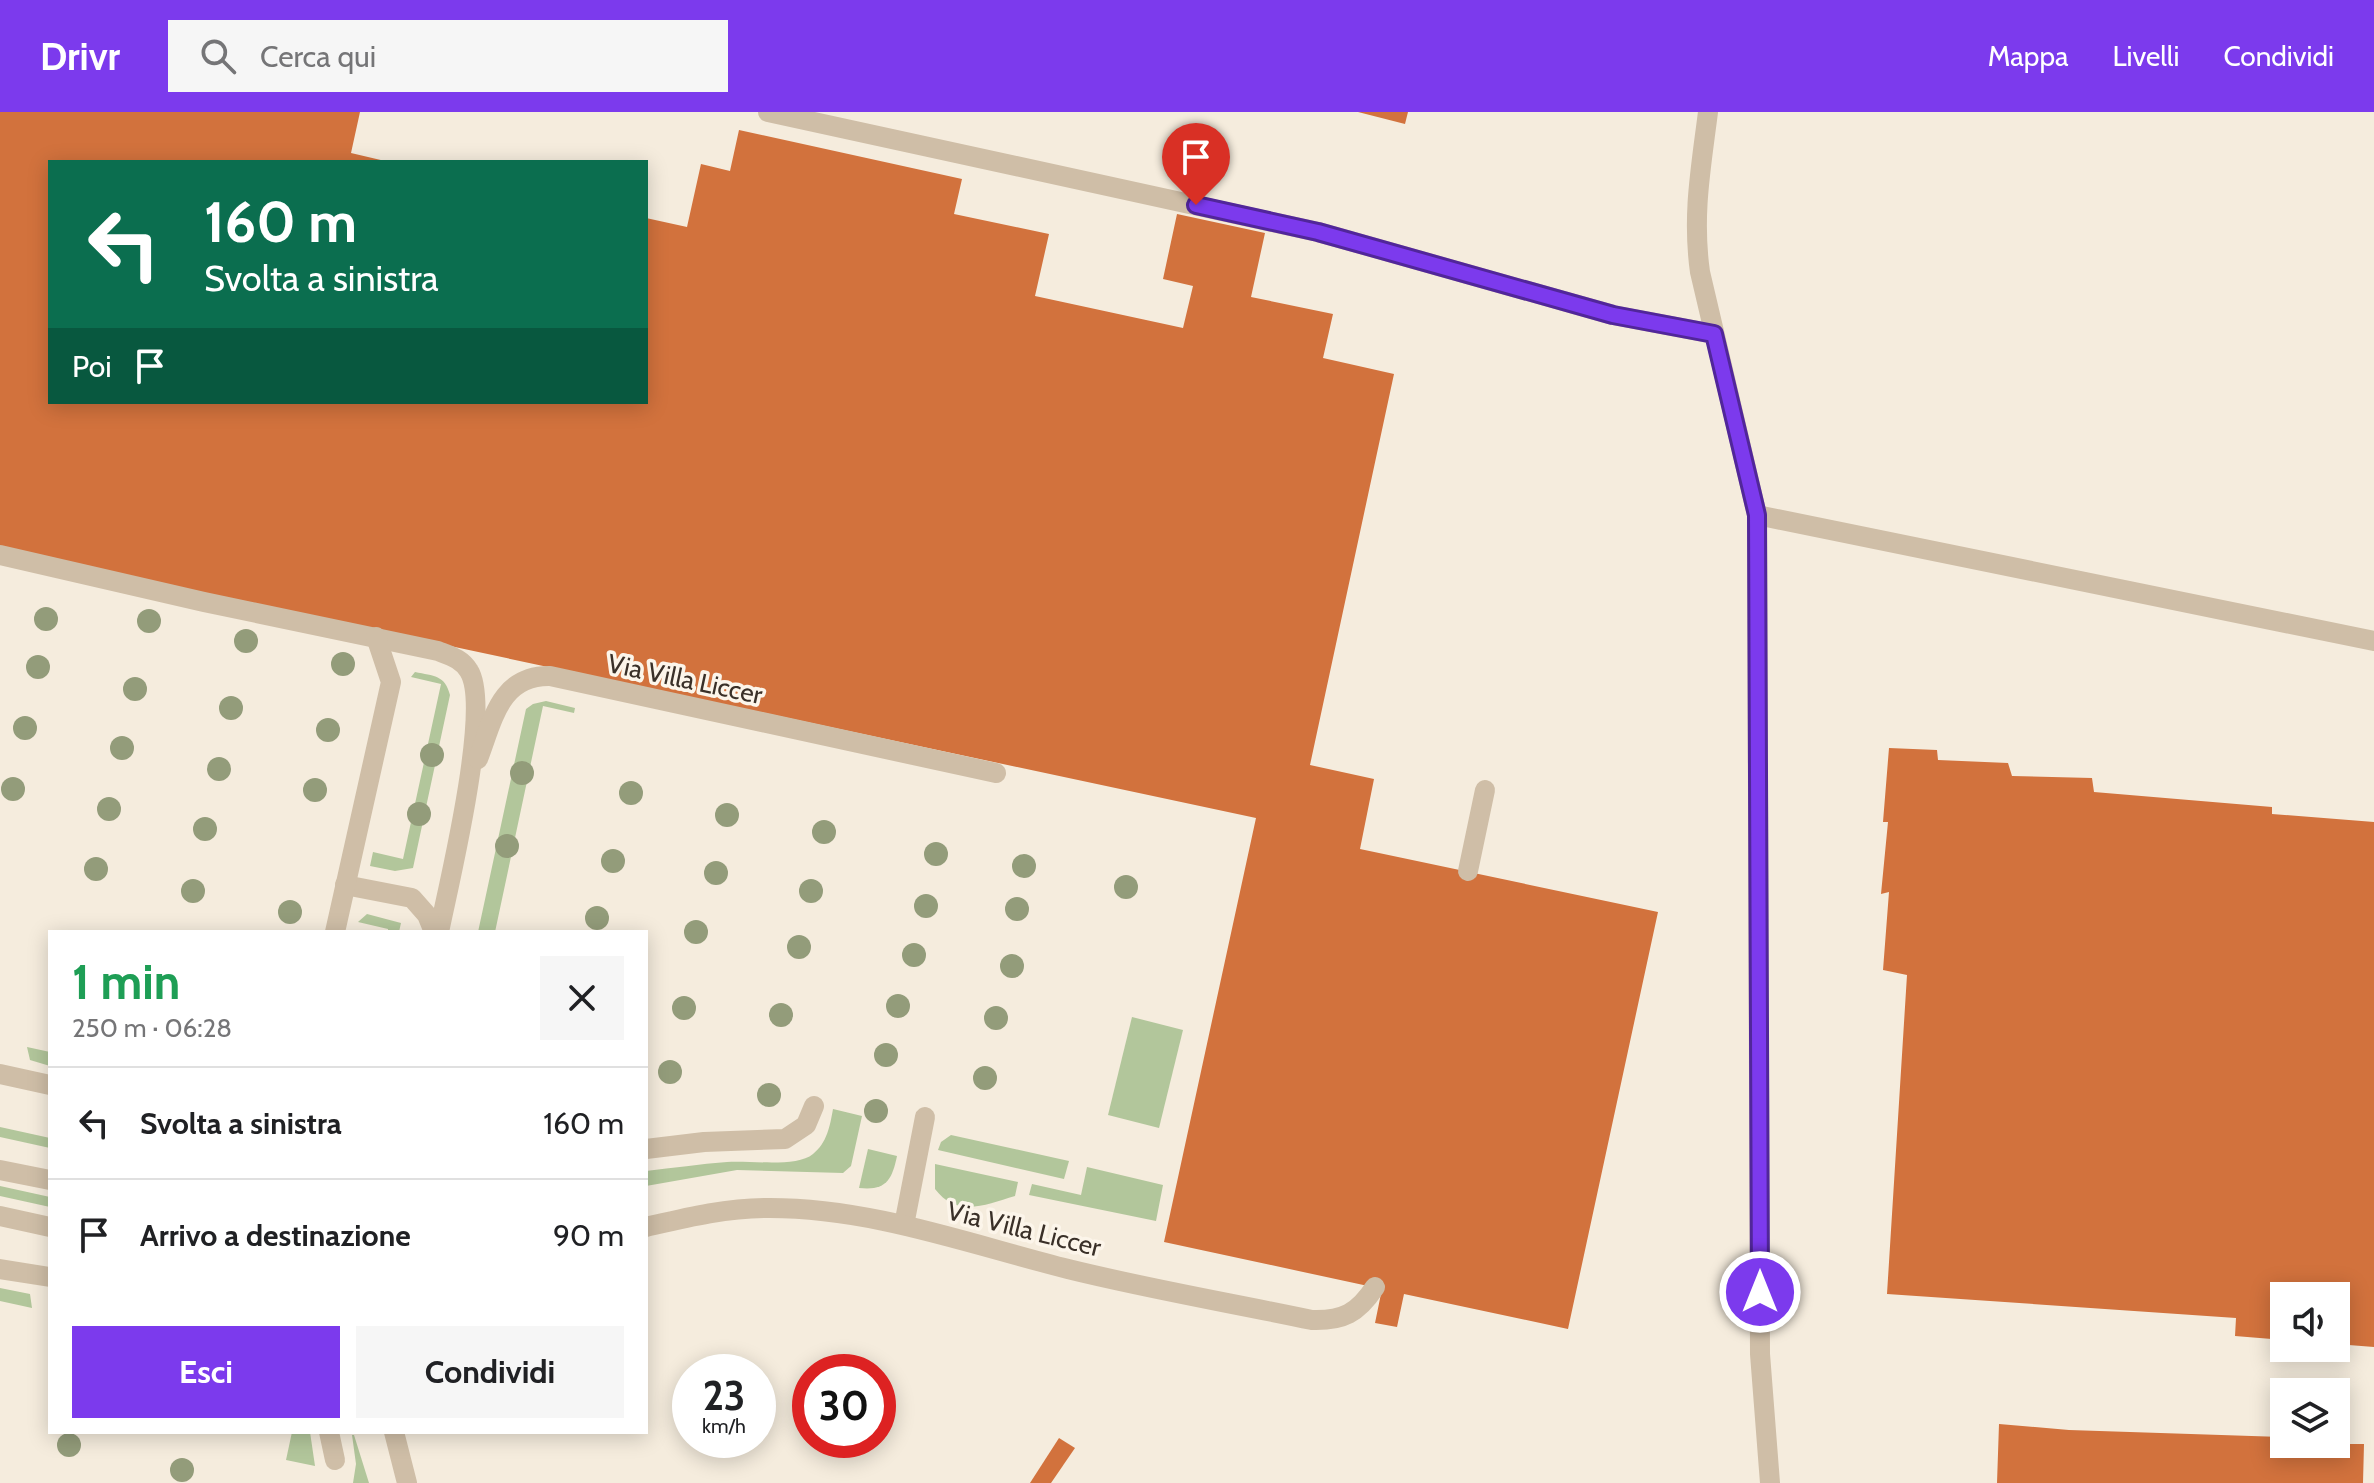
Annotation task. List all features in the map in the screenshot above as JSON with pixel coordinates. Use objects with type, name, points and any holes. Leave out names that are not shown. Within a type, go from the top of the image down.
[{"type":"street","points":[[768,112],[1318,232],[1613,315],[1714,334]]},
{"type":"street","points":[[1708,112],[1697,193],[1695,235],[1700,272],[1757,515],[1760,1354],[1770,1483]]},
{"type":"street","points":[[1757,515],[2374,641]]},
{"type":"street","name":"Via Villa Liccer","points":[[0,555],[438,651],[461,661],[471,673],[476,691],[470,781],[437,930]]},
{"type":"street","points":[[335,930],[391,682],[376,637]]},
{"type":"street","name":"Via Villa Liccer","points":[[470,781],[499,704],[509,690],[537,676],[560,678],[996,773]]},
{"type":"street","points":[[1468,871],[1485,790]]},
{"type":"street","points":[[345,885],[412,898],[433,892],[450,876]]},
{"type":"street","points":[[412,898],[436,930]]},
{"type":"street","points":[[0,1074],[48,1085]]},
{"type":"street","points":[[648,1149],[704,1142],[785,1139],[806,1125],[814,1106]]},
{"type":"street","points":[[904,1225],[925,1117]]},
{"type":"street","points":[[0,1170],[48,1180]]},
{"type":"street","name":"Via Villa Liccer","points":[[648,1227],[714,1212],[765,1207],[824,1212],[904,1225],[1069,1269],[1312,1320],[1334,1321],[1366,1301],[1375,1287]]},
{"type":"street","points":[[0,1216],[48,1227]]},
{"type":"street","points":[[0,1269],[48,1277]]},
{"type":"street","points":[[329,1434],[335,1460]]},
{"type":"street","points":[[395,1434],[407,1483]]},
{"type":"green space","points":[[415,672],[442,680],[450,695],[413,868],[395,871],[370,866],[373,852],[403,859],[441,684],[411,677]]},
{"type":"green space","points":[[546,701],[575,708],[574,713],[543,706],[495,930],[478,930],[526,709]]},
{"type":"green space","points":[[367,914],[401,923],[399,930],[388,930],[358,922]]},
{"type":"green space","points":[[1132,1017],[1183,1030],[1159,1128],[1108,1115]]},
{"type":"green space","points":[[27,1047],[48,1052],[48,1065],[30,1060]]},
{"type":"green space","points":[[833,1109],[862,1116],[851,1166],[843,1173],[737,1170],[648,1186],[648,1171],[805,1158],[818,1150],[829,1128]]},
{"type":"green space","points":[[0,1127],[48,1138],[48,1148],[0,1137]]},
{"type":"green space","points":[[951,1135],[1069,1161],[1064,1179],[938,1150],[941,1142]]},
{"type":"green space","points":[[868,1149],[897,1156],[893,1172],[882,1186],[859,1188]]},
{"type":"green space","points":[[935,1164],[1018,1182],[1015,1196],[972,1207],[953,1204],[935,1189]]},
{"type":"green space","points":[[1087,1167],[1163,1185],[1156,1221],[1029,1195],[1032,1184],[1081,1195]]},
{"type":"green space","points":[[0,1186],[48,1197],[48,1207],[0,1196]]},
{"type":"green space","points":[[0,1288],[30,1294],[32,1308],[0,1301]]},
{"type":"green space","points":[[292,1434],[310,1434],[315,1466],[286,1460]]},
{"type":"green space","points":[[352,1435],[369,1483],[353,1483],[356,1464]]},
{"type":"building","points":[[0,112],[360,112],[351,153],[381,160],[48,160],[48,404],[648,404],[648,218],[687,227],[701,164],[730,171],[739,130],[962,179],[954,214],[1049,234],[1035,296],[1183,328],[1193,286],[1163,279],[1177,214],[1265,233],[1251,297],[1333,314],[1323,358],[1394,374],[1310,765],[1374,779],[1360,849],[1658,912],[1568,1329],[1404,1294],[1397,1327],[1375,1323],[1382,1289],[1164,1242],[1256,818],[0,550]]},
{"type":"building","points":[[1358,112],[1408,112],[1405,124]]},
{"type":"building","points":[[1889,748],[1937,750],[1938,760],[2008,763],[2012,776],[2092,778],[2094,792],[2272,807],[2272,814],[2374,822],[2374,1347],[2350,1345],[2350,1282],[2270,1282],[2270,1339],[2235,1336],[2236,1318],[1887,1294],[1907,975],[1883,970],[1889,892],[1881,894],[1888,822],[1883,822]]},
{"type":"building","points":[[1999,1424],[2069,1430],[2270,1437],[2270,1458],[2350,1458],[2350,1444],[2364,1444],[2363,1483],[1997,1483]]},
{"type":"building","points":[[1059,1438],[1075,1448],[1051,1483],[1030,1483]]},
{"type":"route","points":[[1196,205],[1318,232],[1613,315],[1714,334],[1757,515],[1760,1292]]}]
